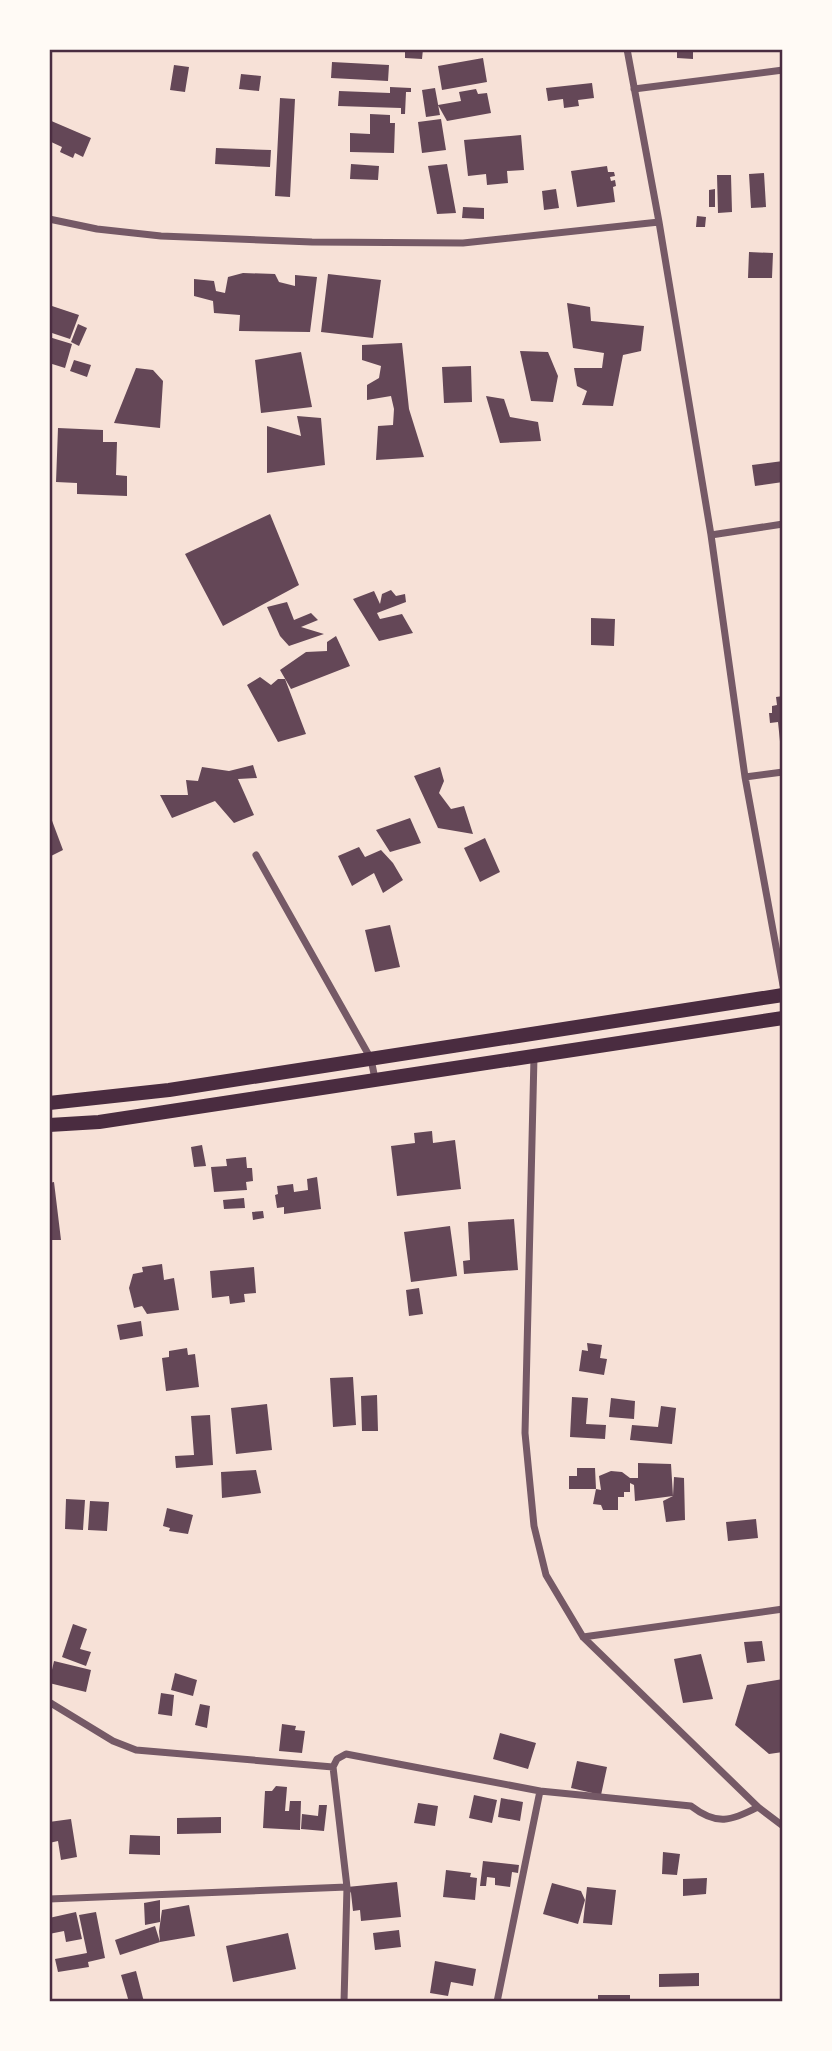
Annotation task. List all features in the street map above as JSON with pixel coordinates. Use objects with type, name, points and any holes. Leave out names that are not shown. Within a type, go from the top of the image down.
[{"type":"main road","points":[[49,1103],[169,1090],[783,995]]},
{"type":"main road","points":[[49,1125],[99,1122],[534,1058],[783,1018]]},
{"type":"street","points":[[627,49],[711,535],[745,777],[783,985]]},
{"type":"street","points":[[634,89],[783,70]]},
{"type":"street","points":[[49,219],[97,229],[161,236],[312,242],[450,243],[659,222]]},
{"type":"street","points":[[711,535],[783,524]]},
{"type":"street","points":[[745,777],[783,772]]},
{"type":"street","points":[[256,855],[370,1059],[375,1081]]},
{"type":"street","points":[[534,1058],[525,1433],[534,1526],[545,1575],[583,1637],[758,1807],[783,1826]]},
{"type":"street","points":[[583,1637],[783,1609]]},
{"type":"street","points":[[49,1702],[113,1741],[136,1750],[333,1767]]},
{"type":"street","points":[[344,2002],[347,1887],[333,1767],[337,1759],[346,1754],[540,1791],[691,1807],[704,1816],[718,1820],[737,1818],[758,1807]]},
{"type":"street","points":[[497,2002],[540,1791]]},
{"type":"street","points":[[49,1899],[347,1887]]},
{"type":"building","points":[[405,49],[423,49],[422,59],[405,58]]},
{"type":"building","points":[[677,49],[693,49],[693,59],[677,58]]},
{"type":"building","points":[[483,58],[487,82],[442,90],[438,66]]},
{"type":"building","points":[[332,62],[389,65],[388,81],[331,78]]},
{"type":"building","points":[[174,65],[189,67],[185,92],[170,90]]},
{"type":"building","points":[[241,74],[261,76],[259,91],[239,89]]},
{"type":"building","points":[[592,83],[594,98],[578,100],[579,106],[564,108],[563,99],[548,101],[546,88]]},
{"type":"building","points":[[390,87],[411,88],[411,92],[406,92],[405,114],[401,114],[401,108],[338,106],[339,91],[390,93]]},
{"type":"building","points":[[435,88],[440,115],[426,117],[422,90]]},
{"type":"building","points":[[476,89],[478,94],[487,93],[491,113],[447,121],[438,105],[461,101],[459,92]]},
{"type":"building","points":[[280,98],[295,99],[290,197],[275,196]]},
{"type":"building","points":[[370,114],[390,115],[390,123],[395,123],[394,153],[350,152],[350,133],[370,134]]},
{"type":"building","points":[[441,119],[446,150],[422,153],[418,122]]},
{"type":"building","points":[[49,120],[91,138],[83,157],[75,153],[73,158],[60,152],[62,147],[49,141]]},
{"type":"building","points":[[521,135],[524,170],[507,171],[508,183],[487,185],[486,174],[468,176],[464,140]]},
{"type":"building","points":[[216,148],[271,150],[270,167],[215,164]]},
{"type":"building","points":[[351,164],[379,166],[378,180],[350,179]]},
{"type":"building","points":[[447,164],[456,213],[437,214],[428,166]]},
{"type":"building","points":[[607,166],[608,172],[614,172],[615,176],[610,177],[611,181],[615,180],[615,202],[577,207],[571,171]]},
{"type":"building","points":[[764,173],[766,207],[751,208],[749,174]]},
{"type":"building","points":[[717,175],[731,175],[732,212],[718,213]]},
{"type":"building","points":[[556,189],[559,208],[544,210],[542,191]]},
{"type":"building","points":[[715,189],[715,207],[709,207],[709,190]]},
{"type":"building","points":[[463,207],[484,208],[484,219],[462,218]]},
{"type":"building","points":[[697,216],[706,217],[705,227],[696,227]]},
{"type":"building","points":[[749,252],[773,253],[772,278],[748,278]]},
{"type":"building","points":[[243,273],[275,274],[279,282],[295,286],[295,275],[317,277],[310,332],[239,331],[240,315],[214,313],[213,301],[194,296],[194,279],[214,281],[216,291],[225,293],[228,277]]},
{"type":"building","points":[[328,274],[381,280],[373,338],[321,332]]},
{"type":"building","points":[[567,303],[590,307],[591,321],[644,326],[641,351],[623,355],[613,406],[582,405],[587,391],[577,386],[574,368],[602,368],[604,353],[573,348]]},
{"type":"building","points":[[49,305],[79,315],[70,339],[49,332]]},
{"type":"building","points":[[78,324],[87,328],[79,346],[71,342]]},
{"type":"building","points":[[49,337],[72,344],[65,368],[49,363]]},
{"type":"building","points":[[402,343],[409,409],[424,457],[376,460],[378,426],[393,425],[394,409],[391,396],[367,400],[367,385],[379,378],[381,366],[362,360],[362,345]]},
{"type":"building","points":[[520,351],[548,352],[558,376],[553,402],[531,401]]},
{"type":"building","points":[[301,352],[312,407],[261,413],[255,360]]},
{"type":"building","points":[[74,360],[91,365],[87,377],[70,371]]},
{"type":"building","points":[[471,366],[472,402],[444,403],[442,367]]},
{"type":"building","points":[[136,368],[153,370],[163,381],[160,428],[114,423]]},
{"type":"building","points":[[486,396],[504,399],[510,417],[538,422],[541,441],[500,443]]},
{"type":"building","points":[[297,416],[321,418],[325,465],[267,473],[267,426],[301,436]]},
{"type":"building","points":[[58,428],[103,430],[103,442],[117,442],[116,475],[127,476],[127,496],[77,494],[77,483],[56,482]]},
{"type":"building","points":[[783,461],[783,482],[755,486],[752,465]]},
{"type":"building","points":[[270,514],[299,585],[223,626],[185,554]]},
{"type":"building","points":[[391,590],[396,596],[405,594],[406,602],[377,613],[380,619],[402,614],[413,633],[379,641],[353,599],[374,591],[380,604],[382,594]]},
{"type":"building","points":[[287,602],[294,620],[311,613],[318,620],[301,627],[324,634],[289,646],[280,636],[267,607]]},
{"type":"building","points":[[591,618],[615,619],[614,646],[591,645]]},
{"type":"building","points":[[336,636],[350,666],[291,689],[280,670],[306,652],[327,651],[327,642]]},
{"type":"building","points":[[260,677],[271,685],[278,679],[285,679],[306,734],[278,742],[247,685]]},
{"type":"building","points":[[783,696],[781,751],[778,722],[770,723],[769,713],[772,713],[772,706],[777,705],[776,697]]},
{"type":"building","points":[[253,765],[257,778],[238,779],[254,815],[234,823],[215,801],[172,818],[160,795],[188,795],[186,780],[198,781],[202,767],[229,771]]},
{"type":"building","points":[[440,767],[444,781],[439,793],[451,809],[464,806],[473,834],[438,828],[414,776]]},
{"type":"building","points":[[51,818],[63,850],[49,857],[49,819]]},
{"type":"building","points":[[410,818],[421,843],[390,852],[376,830]]},
{"type":"building","points":[[485,838],[500,872],[480,882],[464,848]]},
{"type":"building","points":[[359,847],[365,857],[381,850],[403,880],[383,893],[374,873],[352,886],[338,856]]},
{"type":"building","points":[[390,925],[400,967],[375,972],[365,930]]},
{"type":"building","points":[[432,1131],[433,1143],[455,1140],[461,1189],[397,1196],[391,1146],[415,1143],[414,1133]]},
{"type":"building","points":[[202,1145],[206,1166],[194,1167],[191,1147]]},
{"type":"building","points":[[246,1157],[247,1168],[252,1168],[253,1181],[246,1182],[247,1190],[214,1192],[211,1167],[227,1166],[226,1159]]},
{"type":"building","points":[[317,1177],[321,1209],[284,1214],[284,1207],[277,1208],[277,1186],[293,1184],[294,1192],[308,1190],[307,1179]]},
{"type":"building","points":[[54,1182],[61,1240],[49,1240],[49,1183]]},
{"type":"building","points":[[244,1198],[245,1208],[224,1209],[223,1200]]},
{"type":"building","points":[[263,1211],[264,1218],[253,1220],[252,1212]]},
{"type":"building","points":[[514,1219],[518,1270],[464,1274],[463,1261],[470,1260],[468,1222]]},
{"type":"building","points":[[450,1226],[457,1276],[411,1282],[404,1232]]},
{"type":"building","points":[[162,1264],[164,1280],[174,1278],[179,1310],[147,1314],[142,1306],[134,1308],[129,1288],[133,1274],[143,1272],[142,1267]]},
{"type":"building","points":[[254,1267],[256,1293],[244,1294],[245,1302],[230,1304],[229,1296],[212,1298],[210,1271]]},
{"type":"building","points":[[419,1288],[423,1314],[409,1316],[406,1290]]},
{"type":"building","points":[[141,1321],[143,1336],[120,1340],[117,1325]]},
{"type":"building","points":[[587,1343],[602,1345],[600,1358],[607,1359],[604,1375],[579,1371],[582,1350],[588,1351]]},
{"type":"building","points":[[187,1348],[188,1355],[195,1354],[199,1387],[166,1391],[162,1358],[169,1357],[169,1351]]},
{"type":"building","points":[[353,1377],[356,1425],[333,1427],[330,1378]]},
{"type":"building","points":[[377,1395],[378,1431],[362,1431],[361,1396]]},
{"type":"building","points":[[572,1397],[588,1398],[586,1424],[606,1425],[605,1439],[570,1437]]},
{"type":"building","points":[[611,1398],[635,1401],[634,1419],[609,1417]]},
{"type":"building","points":[[267,1404],[272,1450],[236,1454],[231,1408]]},
{"type":"building","points":[[661,1406],[676,1408],[672,1444],[630,1440],[632,1425],[658,1427]]},
{"type":"building","points":[[210,1415],[213,1465],[176,1468],[175,1456],[194,1455],[191,1416]]},
{"type":"building","points":[[638,1463],[671,1464],[673,1496],[635,1501],[634,1485],[630,1483],[630,1492],[624,1492],[624,1497],[618,1497],[618,1510],[603,1510],[601,1505],[593,1504],[596,1489],[601,1490],[599,1476],[611,1471],[638,1478]]},
{"type":"building","points":[[577,1468],[595,1468],[596,1489],[569,1489],[569,1476],[577,1476]]},
{"type":"building","points":[[256,1470],[261,1493],[222,1498],[221,1472]]},
{"type":"building","points":[[674,1477],[684,1478],[685,1520],[666,1522],[663,1501],[673,1496]]},
{"type":"building","points":[[66,1499],[85,1500],[83,1530],[65,1529]]},
{"type":"building","points":[[90,1501],[109,1502],[107,1531],[88,1530]]},
{"type":"building","points":[[167,1508],[193,1515],[188,1534],[169,1531],[170,1528],[163,1526]]},
{"type":"building","points":[[756,1519],[758,1538],[728,1541],[726,1522]]},
{"type":"building","points":[[73,1624],[87,1629],[80,1649],[91,1652],[86,1666],[62,1657]]},
{"type":"building","points":[[762,1641],[765,1661],[747,1663],[744,1642]]},
{"type":"building","points":[[701,1654],[713,1699],[683,1703],[674,1659]]},
{"type":"building","points":[[54,1661],[91,1670],[86,1692],[49,1683]]},
{"type":"building","points":[[175,1673],[197,1680],[193,1696],[171,1690]]},
{"type":"building","points":[[783,1679],[783,1752],[769,1754],[735,1725],[747,1685]]},
{"type":"building","points":[[161,1693],[174,1695],[172,1716],[158,1714]]},
{"type":"building","points":[[200,1704],[210,1706],[207,1728],[195,1725]]},
{"type":"building","points":[[282,1724],[296,1726],[295,1730],[305,1731],[302,1753],[279,1751]]},
{"type":"building","points":[[500,1733],[536,1743],[528,1769],[493,1759]]},
{"type":"building","points":[[577,1761],[607,1767],[601,1795],[571,1788]]},
{"type":"building","points":[[276,1786],[287,1787],[285,1811],[289,1811],[290,1801],[301,1801],[300,1830],[263,1828],[265,1791],[272,1791]]},
{"type":"building","points":[[474,1795],[497,1800],[492,1823],[469,1818]]},
{"type":"building","points":[[501,1798],[523,1802],[520,1821],[498,1817]]},
{"type":"building","points":[[418,1803],[438,1806],[435,1826],[414,1823]]},
{"type":"building","points":[[319,1805],[327,1805],[324,1831],[301,1829],[302,1814],[318,1816]]},
{"type":"building","points":[[221,1817],[221,1833],[177,1834],[177,1818]]},
{"type":"building","points":[[71,1819],[77,1857],[61,1860],[58,1841],[49,1843],[49,1822]]},
{"type":"building","points":[[130,1835],[160,1836],[160,1855],[129,1854]]},
{"type":"building","points":[[663,1852],[680,1854],[677,1875],[662,1874]]},
{"type":"building","points":[[483,1861],[519,1865],[518,1873],[512,1872],[510,1887],[495,1885],[495,1878],[487,1877],[486,1886],[480,1886]]},
{"type":"building","points":[[446,1870],[471,1873],[470,1877],[477,1878],[475,1900],[443,1897]]},
{"type":"building","points":[[707,1878],[706,1894],[683,1896],[683,1879]]},
{"type":"building","points":[[397,1882],[401,1917],[361,1921],[360,1910],[353,1911],[351,1893],[347,1887]]},
{"type":"building","points":[[552,1883],[581,1891],[585,1900],[578,1924],[543,1914]]},
{"type":"building","points":[[587,1887],[616,1890],[612,1925],[583,1923]]},
{"type":"building","points":[[160,1900],[160,1922],[145,1925],[144,1903]]},
{"type":"building","points":[[189,1905],[195,1936],[160,1942],[162,1910]]},
{"type":"building","points":[[76,1912],[82,1939],[66,1942],[64,1931],[49,1934],[49,1918]]},
{"type":"building","points":[[96,1912],[105,1958],[88,1962],[89,1967],[58,1972],[55,1959],[87,1953],[79,1915]]},
{"type":"building","points":[[155,1926],[160,1942],[120,1955],[115,1940]]},
{"type":"building","points":[[399,1930],[401,1947],[375,1950],[373,1933]]},
{"type":"building","points":[[288,1933],[296,1969],[233,1982],[226,1946]]},
{"type":"building","points":[[435,1961],[476,1969],[473,1986],[451,1982],[448,1996],[430,1993]]},
{"type":"building","points":[[136,1971],[144,2002],[129,2002],[121,1975]]},
{"type":"building","points":[[699,1973],[699,1986],[659,1987],[659,1974]]},
{"type":"building","points":[[598,1995],[630,1995],[630,2002],[598,2002]]}]
